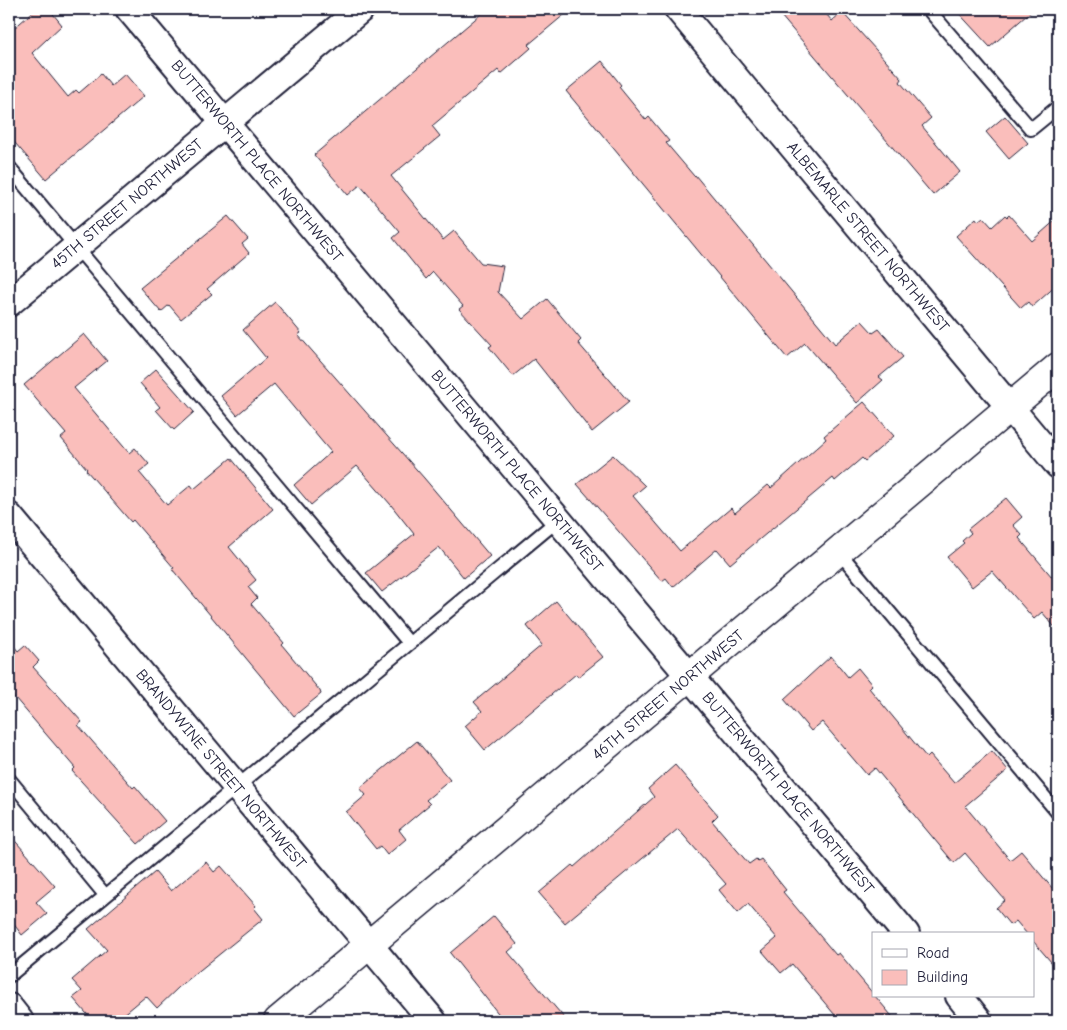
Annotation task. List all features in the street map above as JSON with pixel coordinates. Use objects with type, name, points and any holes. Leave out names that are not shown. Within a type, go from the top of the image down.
[{"type":"street","name":"BUTTERWORTH PLACE NORTHWEST","points":[[128,9],[904,932]]},
{"type":"street","name":"45TH STREET NORTHWEST","points":[[9,304],[361,9]]},
{"type":"street","name":"ALBEMARLE STREET NORTHWEST","points":[[678,9],[1058,465]]},
{"type":"street","name":"46TH STREET NORTHWEST","points":[[278,1021],[1058,367]]},
{"type":"street","name":"BRANDYWINE STREET NORTHWEST","points":[[9,516],[433,1021]]},
{"type":"street","points":[[960,998],[980,1021]]},
{"type":"street","points":[[9,1007],[20,1021]]},
{"type":"lane","points":[[928,9],[1031,129],[1058,107]]},
{"type":"lane","points":[[9,167],[409,643]]},
{"type":"lane","points":[[9,976],[235,786],[558,520]]},
{"type":"lane","points":[[838,552],[1058,813]]},
{"type":"lane","points":[[9,779],[105,895]]},
{"type":"building","points":[[36,9],[49,9],[62,25],[32,53],[68,97],[76,90],[79,93],[101,74],[111,86],[125,74],[144,96],[46,179],[9,136],[9,26],[12,30]]},
{"type":"building","points":[[487,9],[571,9],[528,45],[531,48],[501,74],[498,70],[432,126],[440,136],[391,176],[443,240],[454,231],[481,263],[503,266],[498,292],[523,319],[547,299],[581,340],[578,343],[629,402],[592,432],[534,359],[513,376],[489,347],[492,345],[459,309],[463,306],[433,272],[426,279],[393,238],[400,232],[360,185],[348,195],[314,155]]},
{"type":"building","points":[[775,9],[822,9],[832,21],[842,12],[902,79],[900,82],[931,118],[922,126],[960,172],[933,195]]},
{"type":"building","points":[[955,9],[1034,9],[990,47]]},
{"type":"building","points":[[602,61],[621,85],[619,87],[646,120],[649,117],[669,141],[666,143],[695,175],[835,344],[862,321],[873,333],[879,329],[903,357],[879,377],[883,380],[857,403],[805,343],[787,358],[566,91]]},
{"type":"building","points":[[1005,116],[1028,143],[1009,159],[986,132]]},
{"type":"building","points":[[1005,215],[1007,217],[1009,215],[1032,241],[1058,218],[1058,284],[1032,307],[1028,302],[1021,308],[956,236],[976,218],[978,221],[983,217],[992,227]]},
{"type":"building","points":[[228,216],[248,239],[242,244],[249,253],[207,289],[212,294],[181,319],[169,305],[161,312],[140,288]]},
{"type":"building","points":[[275,302],[301,333],[298,335],[490,556],[464,578],[439,547],[382,592],[366,573],[414,534],[391,505],[357,466],[311,505],[294,485],[331,452],[274,384],[237,415],[221,396],[266,358],[243,330]]},
{"type":"building","points":[[84,334],[107,361],[74,388],[129,453],[135,448],[149,464],[139,472],[167,505],[191,485],[194,489],[231,458],[273,509],[229,547],[256,580],[248,587],[257,598],[251,604],[284,643],[282,645],[320,691],[321,694],[294,716],[172,569],[174,568],[133,520],[131,522],[86,470],[61,438],[66,434],[24,385]]},
{"type":"building","points":[[156,369],[194,412],[174,430],[156,410],[160,407],[140,383]]},
{"type":"building","points":[[864,402],[894,436],[865,461],[862,458],[835,481],[833,478],[730,564],[717,549],[673,587],[666,578],[662,581],[577,484],[613,455],[645,486],[633,496],[680,551],[731,508],[735,513],[768,485],[771,488],[826,439],[824,436]]},
{"type":"building","points":[[1006,498],[1022,517],[1013,525],[1022,535],[1019,538],[1058,584],[1058,631],[1042,612],[1034,619],[992,571],[972,587],[947,557],[964,543],[962,541],[971,533],[968,529]]},
{"type":"building","points":[[556,601],[603,657],[578,677],[576,674],[485,750],[465,726],[482,711],[474,702],[542,645],[527,626]]},
{"type":"building","points":[[9,640],[18,651],[25,645],[39,661],[33,667],[82,722],[78,725],[133,788],[135,786],[165,821],[138,844],[72,771],[75,768],[9,691]]},
{"type":"building","points":[[831,656],[848,677],[858,668],[872,685],[869,688],[927,758],[930,755],[954,783],[992,751],[1008,770],[965,806],[1010,860],[1021,851],[1058,895],[1058,970],[1034,942],[1034,932],[1025,932],[1016,921],[1010,925],[996,908],[1005,900],[965,853],[954,863],[875,768],[867,775],[822,722],[811,731],[784,699]]},
{"type":"building","points":[[417,741],[450,780],[426,800],[430,804],[399,830],[406,839],[387,855],[380,846],[376,849],[346,812],[366,795],[360,788]]},
{"type":"building","points":[[675,765],[718,815],[712,821],[749,864],[756,859],[758,861],[761,859],[786,890],[783,892],[836,955],[839,953],[872,992],[872,998],[877,998],[896,1021],[840,1021],[792,964],[781,973],[762,951],[777,938],[748,904],[738,913],[719,890],[726,884],[678,829],[565,923],[539,893],[572,865],[574,867],[654,797],[648,789]]},
{"type":"building","points":[[9,834],[55,886],[36,902],[47,914],[22,935],[9,918]]},
{"type":"building","points":[[206,862],[214,872],[221,866],[256,906],[254,908],[263,919],[179,987],[157,1008],[146,996],[116,1021],[93,1021],[73,998],[82,991],[72,980],[107,950],[88,929],[155,872],[171,891]]},
{"type":"building","points":[[494,916],[517,944],[508,952],[567,1021],[511,1021],[504,1014],[501,1017],[450,953]]}]
